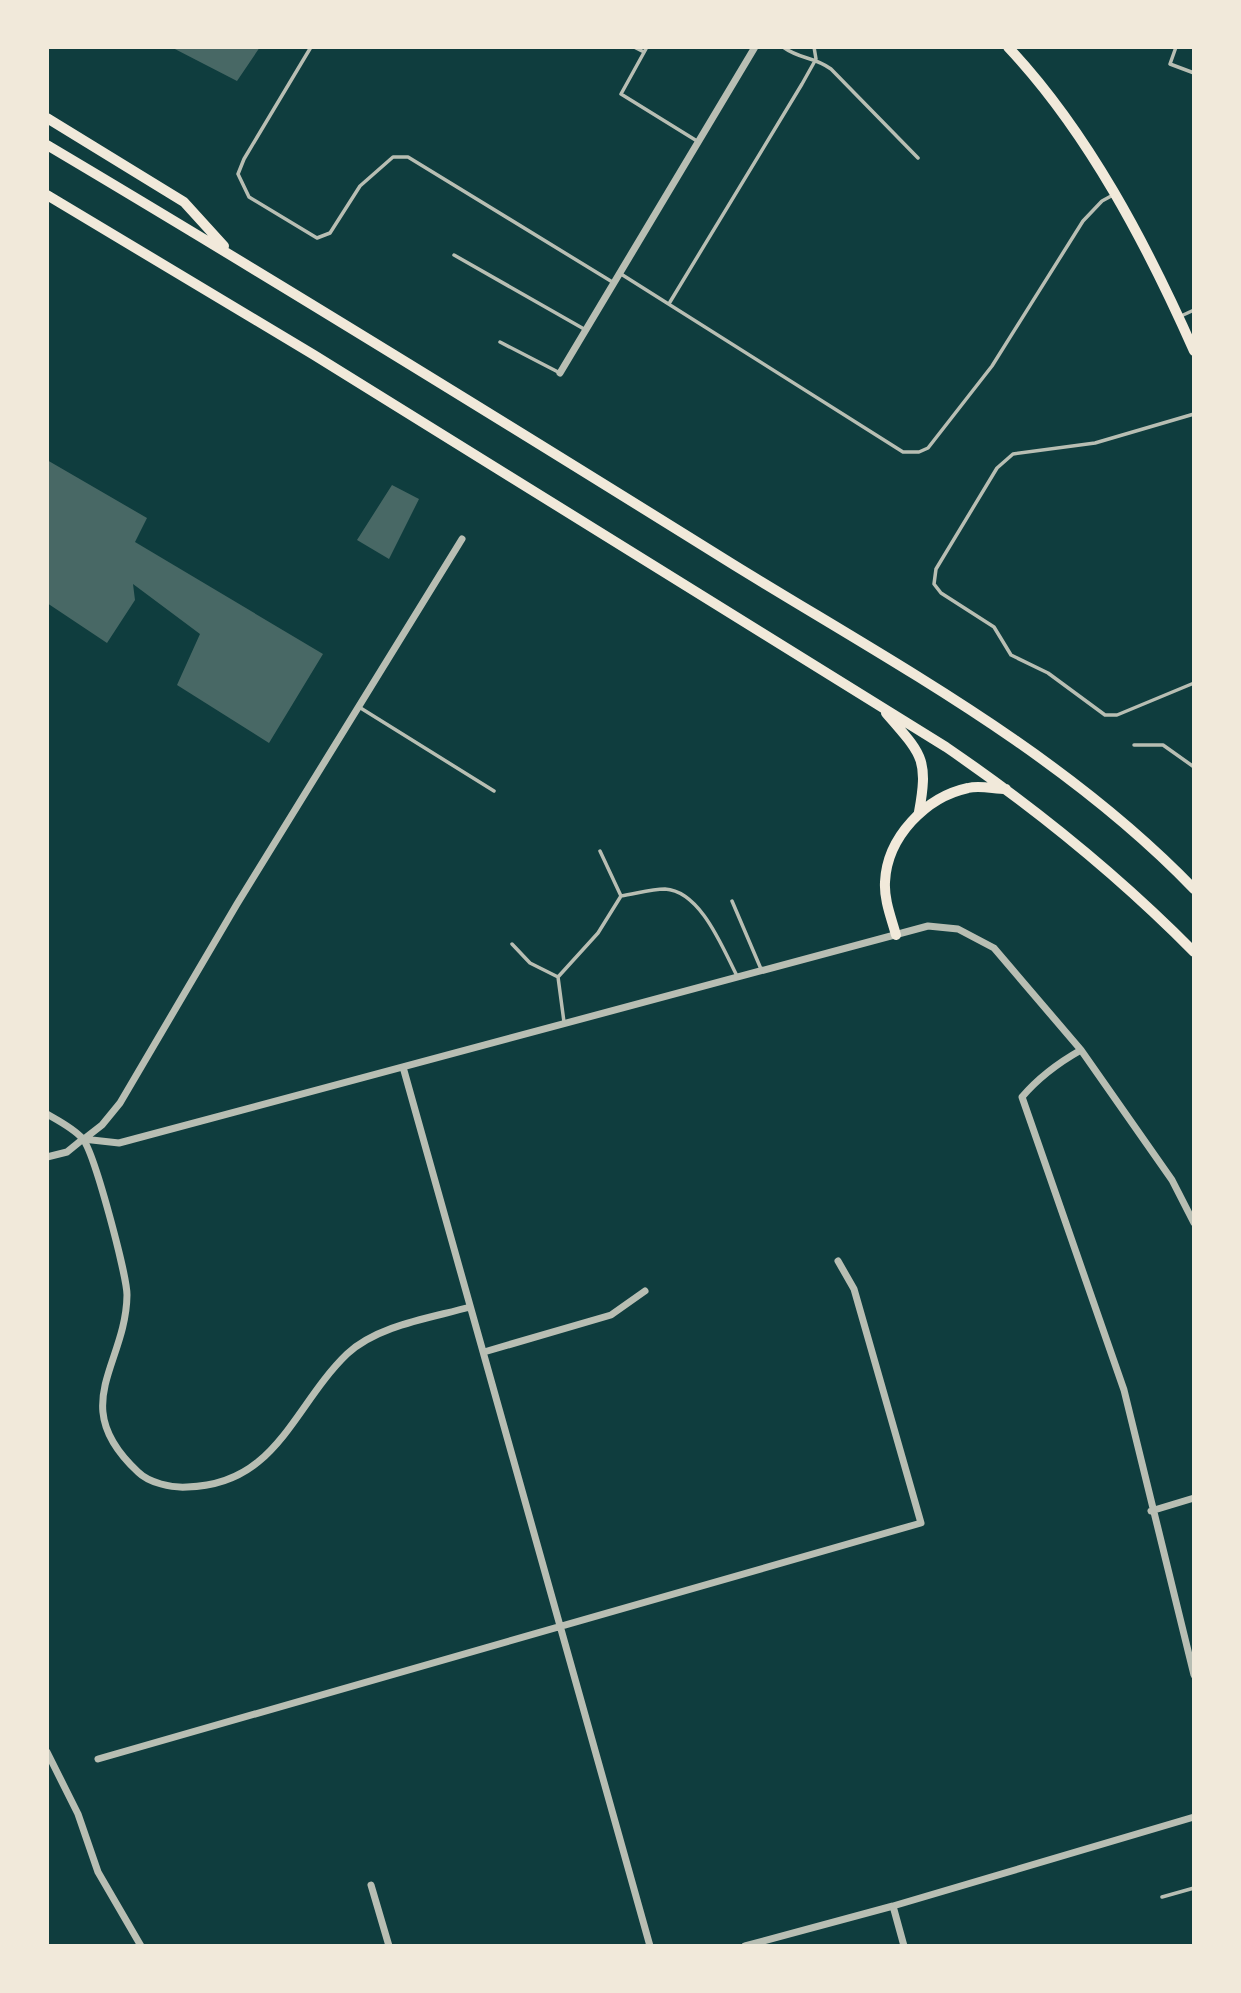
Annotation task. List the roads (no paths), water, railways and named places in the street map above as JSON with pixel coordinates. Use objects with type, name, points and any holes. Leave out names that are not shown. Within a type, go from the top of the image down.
[{"type":"highway","points":[[47,118],[184,202],[233,256]]},
{"type":"highway","points":[[47,145],[233,256],[1025,745],[1136,833],[1194,889]]},
{"type":"highway","points":[[47,195],[314,355],[879,704],[1009,790],[1107,868],[1192,950]]},
{"type":"highway","points":[[879,704],[920,754],[925,769],[919,812]]},
{"type":"highway","points":[[895,934],[886,898],[886,873],[895,845],[919,812],[951,793],[972,787],[1009,790]]},
{"type":"main road","points":[[1008,47],[1060,112],[1115,195],[1143,244],[1194,351]]},
{"type":"street","points":[[560,373],[755,47]]},
{"type":"street","points":[[47,1157],[67,1152],[102,1125],[120,1102],[462,540]]},
{"type":"street","points":[[47,1114],[83,1139],[119,1143],[928,926],[958,929],[994,948],[1082,1051],[1172,1180],[1194,1223]]},
{"type":"street","points":[[1082,1051],[1057,1064],[1022,1097],[1124,1390],[1151,1511],[1194,1675]]},
{"type":"street","points":[[403,1067],[650,1946]]},
{"type":"street","points":[[83,1139],[94,1162],[127,1293],[125,1316],[101,1398],[103,1417],[120,1451],[142,1476],[179,1488],[204,1487],[252,1468],[273,1451],[348,1354],[371,1338],[392,1329],[470,1307]]},
{"type":"street","points":[[98,1759],[921,1523],[854,1289],[838,1261]]},
{"type":"street","points":[[484,1352],[611,1315],[645,1291]]},
{"type":"street","points":[[1151,1511],[1194,1498]]},
{"type":"street","points":[[47,1752],[78,1814],[98,1872],[141,1946]]},
{"type":"street","points":[[745,1946],[893,1906],[1194,1817]]},
{"type":"street","points":[[371,1885],[389,1946]]},
{"type":"street","points":[[893,1906],[904,1946]]},
{"type":"lane","points":[[311,47],[244,159],[238,174],[249,197],[317,238],[330,233],[360,186],[393,157],[408,157],[614,283]]},
{"type":"lane","points":[[634,47],[644,52]]},
{"type":"lane","points":[[647,47],[621,94],[699,142]]},
{"type":"lane","points":[[782,47],[798,58],[816,59],[831,69],[918,158]]},
{"type":"lane","points":[[670,302],[816,59],[814,47]]},
{"type":"lane","points":[[1176,47],[1170,64],[1194,73]]},
{"type":"lane","points":[[620,273],[670,302],[903,452],[919,453],[928,448],[992,366],[1077,230],[1102,201],[1115,195]]},
{"type":"lane","points":[[454,255],[586,330]]},
{"type":"lane","points":[[1179,317],[1194,310]]},
{"type":"lane","points":[[500,342],[560,373]]},
{"type":"lane","points":[[1194,414],[1095,443],[1013,454],[997,468],[990,479],[936,569],[934,584],[941,593],[994,627],[1011,655],[1048,673],[1105,715],[1117,715],[1194,683]]},
{"type":"lane","points":[[359,707],[494,790]]},
{"type":"lane","points":[[1135,746],[1163,745],[1194,767]]},
{"type":"lane","points":[[600,851],[621,896]]},
{"type":"lane","points":[[564,1024],[558,977],[598,933],[621,896],[666,889],[681,894],[711,925],[738,978]]},
{"type":"lane","points":[[732,901],[761,971]]},
{"type":"lane","points":[[512,943],[530,963],[558,977]]},
{"type":"lane","points":[[1162,1898],[1194,1888]]}]
